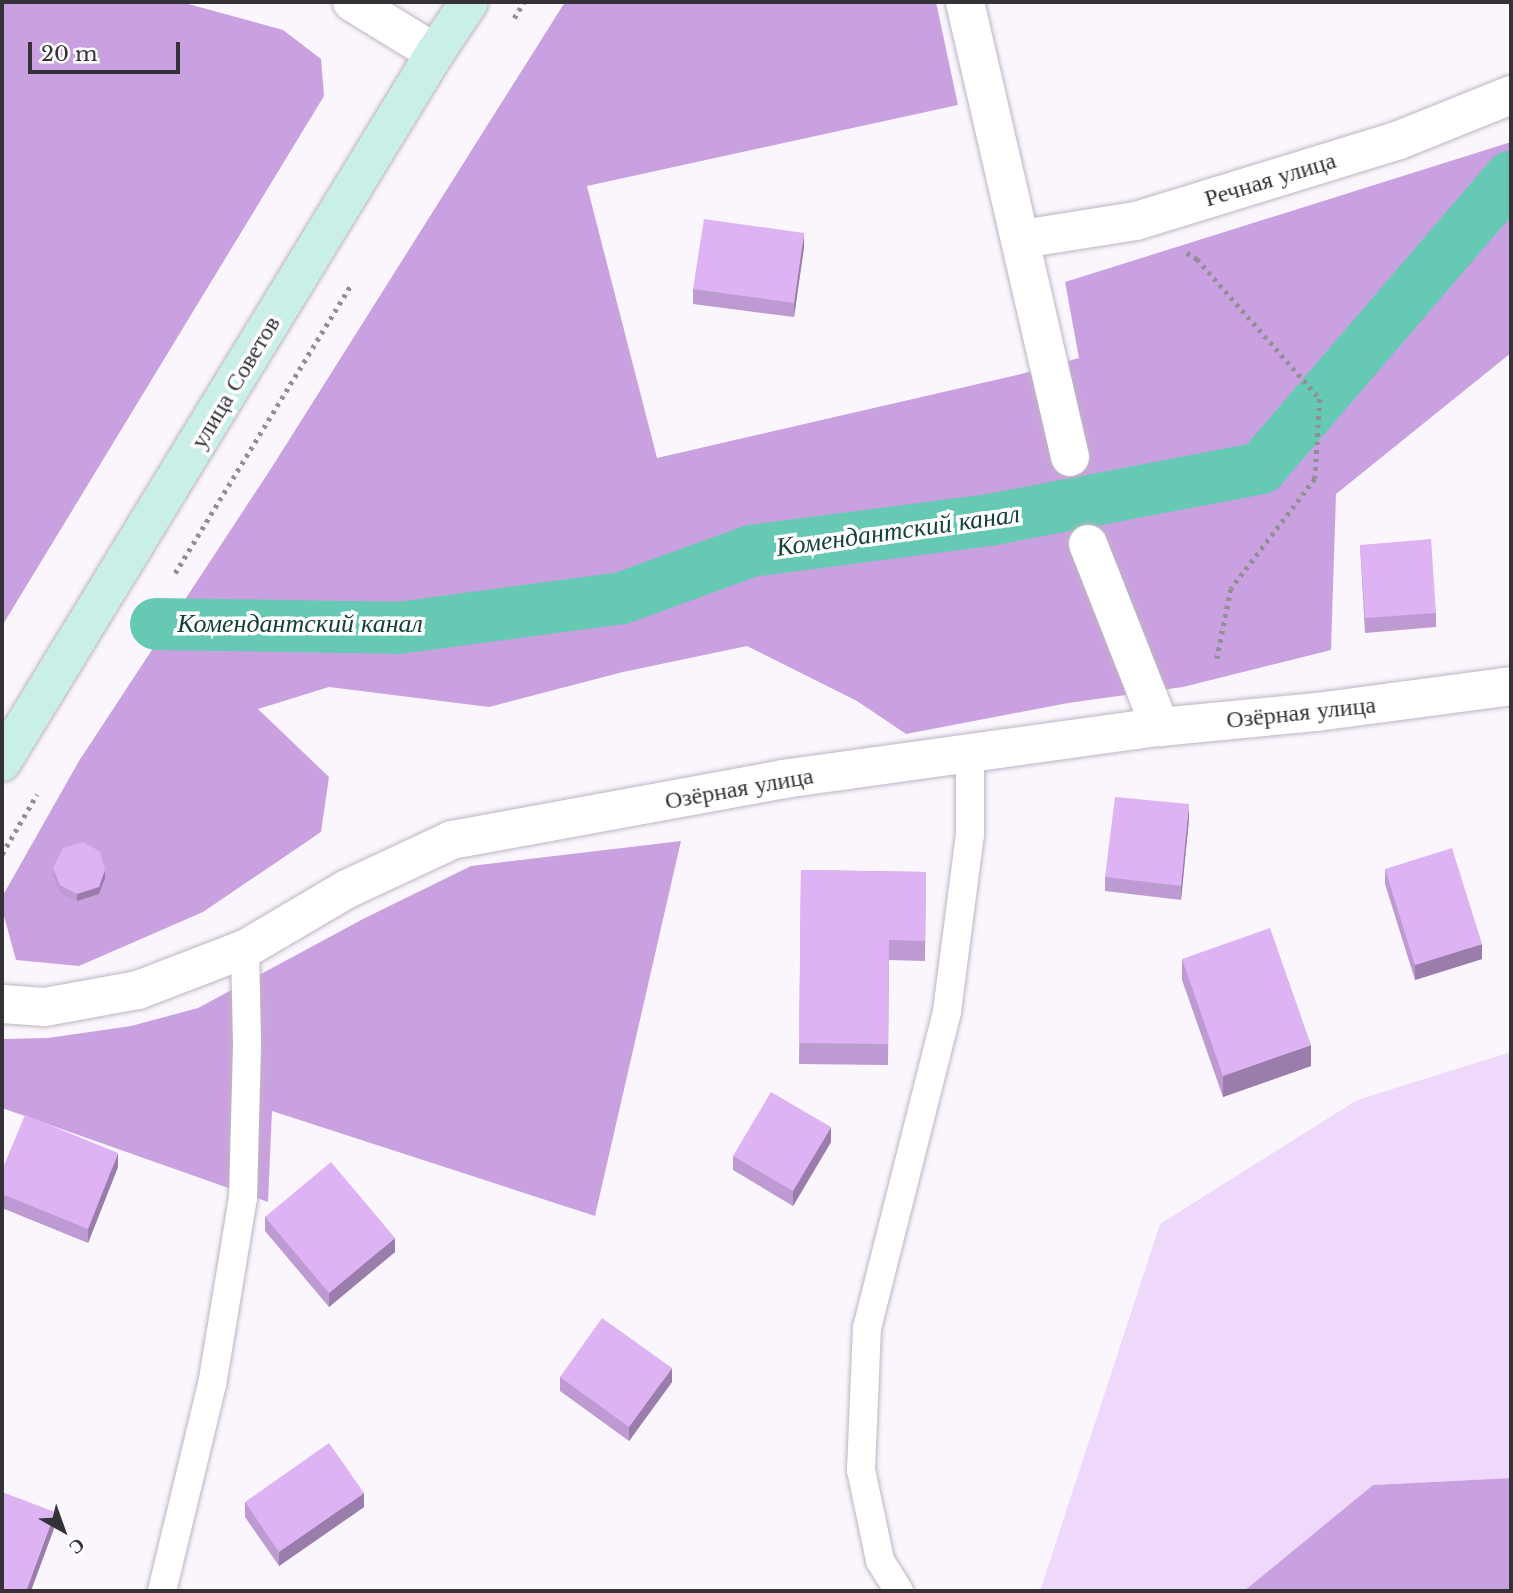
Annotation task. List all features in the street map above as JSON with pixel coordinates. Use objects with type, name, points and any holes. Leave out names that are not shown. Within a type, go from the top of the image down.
[{"type":"main road","name":"улица Советов","points":[[2,762],[435,53],[469,2]]},
{"type":"street","points":[[352,2],[435,53]]},
{"type":"street","points":[[965,2],[1022,239],[1070,457]]},
{"type":"street","name":"Речная улица","points":[[1022,239],[1136,220],[1399,140],[1511,95]]},
{"type":"street","points":[[1088,544],[1160,727]]},
{"type":"street","name":"Озёрная улица","points":[[2,1004],[45,1007],[138,990],[245,949],[347,889],[452,840],[783,779],[1160,727],[1317,712],[1511,686]]},
{"type":"lane","points":[[899,1591],[880,1560],[861,1470],[867,1328],[947,1011],[970,835],[970,755]]},
{"type":"lane","points":[[162,1591],[212,1385],[243,1198],[247,1043],[245,949]]},
{"type":"path","points":[[1136,220],[1197,260],[1320,399],[1315,479],[1231,589],[1217,659]]},
{"type":"shaded area","points":[[2,2],[181,2],[283,30],[321,59],[324,96],[2,626]]},
{"type":"shaded area","points":[[565,2],[936,2],[958,105],[587,186],[657,458],[1021,374],[1079,358],[1065,282],[1511,142],[1511,353],[1336,494],[1331,650],[1183,687],[1068,703],[906,734],[857,701],[747,646],[623,672],[489,707],[329,687],[258,709],[329,777],[321,832],[203,912],[79,966],[16,960],[2,909],[2,897],[79,761],[272,467]]},
{"type":"shaded area","points":[[681,841],[595,1216],[272,1111],[268,1202],[2,1108],[2,1039],[48,1038],[131,1026],[198,1008],[363,919],[471,866]]},
{"type":"shaded area","points":[[1511,1052],[1511,1478],[1373,1485],[1244,1591],[1040,1591],[1160,1224],[1357,1100]]},
{"type":"shaded area","points":[[1511,1478],[1511,1591],[1244,1591],[1373,1485]]},
{"type":"building","points":[[704,219],[804,233],[794,303],[693,289]]},
{"type":"building","points":[[1431,539],[1436,613],[1365,618],[1360,545]]},
{"type":"building","points":[[1115,797],[1189,804],[1181,886],[1105,877]]},
{"type":"building","points":[[84,842],[100,852],[105,870],[99,887],[77,894],[60,885],[53,868],[63,848]]},
{"type":"building","points":[[1452,848],[1482,944],[1415,965],[1385,869]]},
{"type":"building","points":[[801,870],[926,872],[925,941],[889,940],[888,1044],[799,1043]]},
{"type":"building","points":[[1270,928],[1311,1045],[1223,1076],[1182,959]]},
{"type":"building","points":[[771,1092],[831,1127],[793,1191],[733,1156]]},
{"type":"building","points":[[25,1115],[118,1153],[88,1229],[2,1194],[2,1170]]},
{"type":"building","points":[[331,1162],[395,1238],[329,1293],[265,1217]]},
{"type":"building","points":[[602,1318],[672,1368],[629,1427],[560,1377]]},
{"type":"building","points":[[329,1443],[364,1493],[279,1552],[245,1502]]},
{"type":"building","points":[[2,1492],[55,1512],[26,1591],[2,1591]]},
{"type":"waterway","name":"Комендантский канал","points":[[156,624],[398,628],[622,598],[751,551],[989,520],[1261,468],[1511,176]]}]
